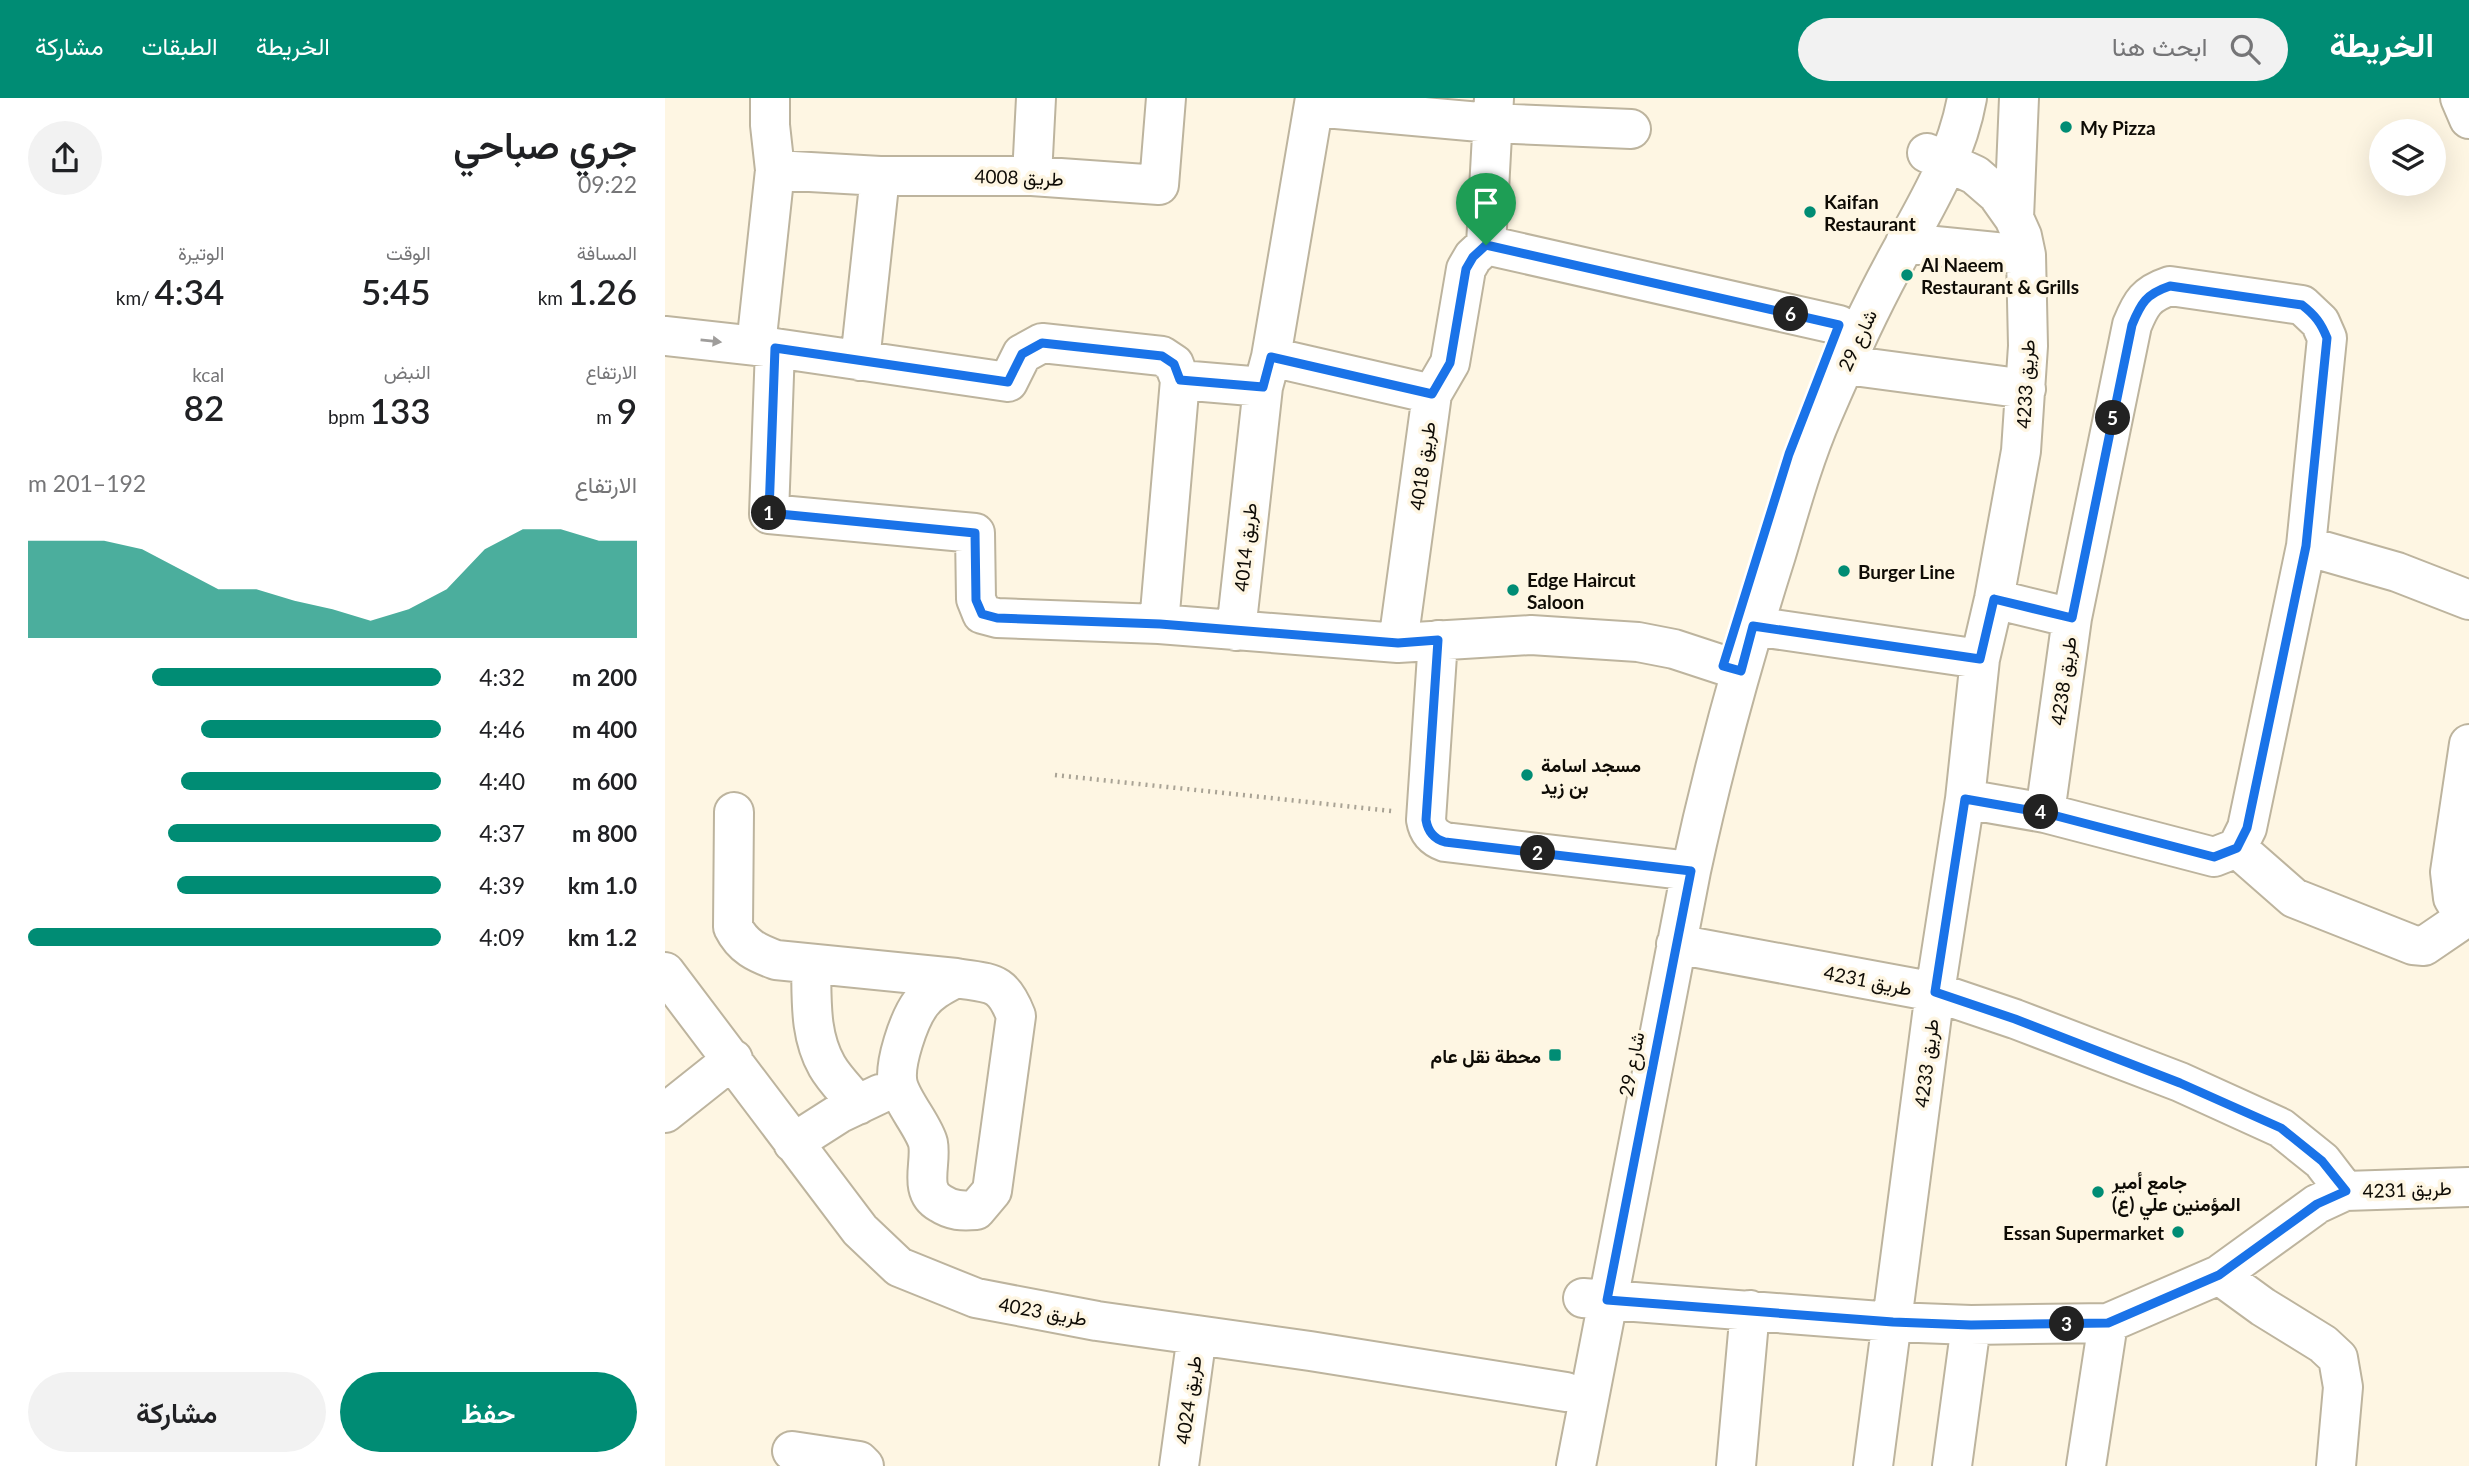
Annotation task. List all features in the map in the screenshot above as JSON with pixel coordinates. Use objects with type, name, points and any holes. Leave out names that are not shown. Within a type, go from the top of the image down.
[{"type":"street","points":[[770,98],[775,170],[765,347],[769,513],[975,533],[976,600],[982,614],[997,618],[1160,624],[1398,643],[1531,635],[1638,642],[1674,649],[1732,668]]},
{"type":"street","points":[[1033,176],[1036,98]]},
{"type":"street","name":"طريق 4008","points":[[775,170],[880,176],[1033,176],[1159,185],[1166,98]]},
{"type":"street","name":"شارع 29","points":[[1732,668],[1753,626],[1801,473],[1822,416],[1905,243],[1938,158],[1945,98]]},
{"type":"street","name":"شارع 29","points":[[1576,1466],[1595,1298],[1680,870],[1707,797],[1732,668],[1789,454],[1839,325],[1912,187],[1959,135],[1967,98]]},
{"type":"street","points":[[2014,218],[2019,98]]},
{"type":"street","points":[[2460,98],[2469,119]]},
{"type":"street","points":[[1314,103],[1493,110],[1632,129]]},
{"type":"street","name":"طريق 4014","points":[[1236,631],[1267,372],[1314,103]]},
{"type":"street","points":[[1493,110],[1486,245],[1839,325]]},
{"type":"street","name":"طريق 4233","points":[[1873,1466],[1935,992],[1965,799],[1980,659],[1994,599],[2021,451],[2026,389],[2028,335],[2022,236],[2014,218],[1997,194],[1975,175],[1938,158]]},
{"type":"street","points":[[860,360],[880,176]]},
{"type":"street","points":[[1905,243],[2025,255]]},
{"type":"street","name":"طريق 4018","points":[[1398,643],[1432,394],[1450,363],[1466,269],[1473,257],[1486,245]]},
{"type":"street","name":"طريق 4238","points":[[2045,813],[2072,618],[2132,325],[2139,306],[2153,292],[2170,286],[2302,305],[2320,322],[2327,338],[2306,546],[2247,828],[2237,848]]},
{"type":"street","points":[[665,337],[765,347],[1008,382],[1022,354],[1042,343],[1162,356],[1174,364],[1180,380],[1160,624]]},
{"type":"street","points":[[1846,365],[2026,389]]},
{"type":"street","points":[[1180,380],[1267,372],[1432,394]]},
{"type":"street","points":[[2306,546],[2397,572],[2469,600]]},
{"type":"street","points":[[1994,599],[2072,618]]},
{"type":"street","points":[[1753,626],[1980,659]]},
{"type":"street","points":[[1438,640],[1427,815],[1427,828],[1438,840],[1680,870]]},
{"type":"street","points":[[1965,799],[2045,813],[2214,857],[2237,848],[2294,898],[2413,945],[2424,946],[2467,918],[2453,898],[2450,872],[2469,744]]},
{"type":"street","points":[[734,812],[733,928],[739,940],[754,952],[776,960],[956,978],[997,985],[1009,998],[1016,1016],[992,1191],[976,1210],[960,1212],[934,1200],[928,1190],[928,1143],[898,1085],[898,1067],[904,1038],[920,1004],[934,990],[956,978]]},
{"type":"street","name":"شارع 29","points":[[1551,1466],[1566,1392],[1595,1298],[1676,944],[1680,870]]},
{"type":"street","name":"طريق 4231","points":[[1676,944],[1935,992],[2015,1019],[2180,1083],[2281,1128],[2322,1161],[2346,1191]]},
{"type":"street","points":[[811,964],[812,1017],[817,1043],[828,1068],[858,1105]]},
{"type":"street","name":"طريق 4023","points":[[665,972],[860,1230],[899,1267],[976,1298],[1097,1321],[1566,1392]]},
{"type":"street","points":[[665,1113],[733,1059]]},
{"type":"street","points":[[793,1143],[898,1085]]},
{"type":"street","name":"طريق 4231","points":[[1595,1298],[1893,1322],[1971,1325],[2108,1323],[2219,1275],[2317,1204],[2346,1191],[2469,1187]]},
{"type":"street","points":[[2219,1275],[2263,1307],[2323,1344],[2339,1358],[2343,1387],[2336,1466]]},
{"type":"street","points":[[1736,1466],[1750,1310]]},
{"type":"street","points":[[2087,1466],[2108,1323]]},
{"type":"street","points":[[1952,1466],[1971,1325]]},
{"type":"street","name":"طريق 4024","points":[[1179,1466],[1197,1335]]},
{"type":"street","points":[[792,1451],[859,1461],[864,1466]]},
{"type":"path","points":[[1055,775],[1427,815]]},
{"type":"place","name":"My Pizza","points":[[2066,127]]},
{"type":"place","name":"Kaifan Restaurant","points":[[1810,212]]},
{"type":"place","name":"Al Naeem Restaurant & Grills","points":[[1907,275]]},
{"type":"place","name":"Burger Line","points":[[1844,571]]},
{"type":"place","name":"Edge Haircut Saloon","points":[[1513,590]]},
{"type":"place","name":"مسجد اسامة بن زيد","points":[[1527,775]]},
{"type":"place","name":"محطة نقل عام","points":[[1555,1055]]},
{"type":"place","name":"جامع أمير المؤمنين علي (ع)","points":[[2098,1192]]},
{"type":"place","name":"Essan Supermarket","points":[[2178,1232]]},
{"type":"route","points":[[1486,245],[1839,325],[1789,454],[1723,666],[1741,671],[1753,626],[1980,659],[1994,599],[2072,618],[2132,325],[2139,306],[2153,292],[2170,286],[2302,305],[2312,312],[2327,338],[2306,546],[2247,828],[2237,848],[2214,857],[2045,813],[1965,799],[1935,992],[2015,1019],[2180,1083],[2281,1128],[2322,1161],[2346,1191],[2317,1204],[2219,1275],[2108,1323],[1971,1325],[1893,1322],[1607,1300],[1691,871],[1445,842],[1432,835],[1426,820],[1438,640],[1398,643],[1160,624],[997,618],[982,614],[976,600],[975,533],[769,513],[775,348],[1008,382],[1022,354],[1042,343],[1162,356],[1174,364],[1180,380],[1263,387],[1271,357],[1432,394],[1450,363],[1466,269],[1473,257],[1486,245]]}]
